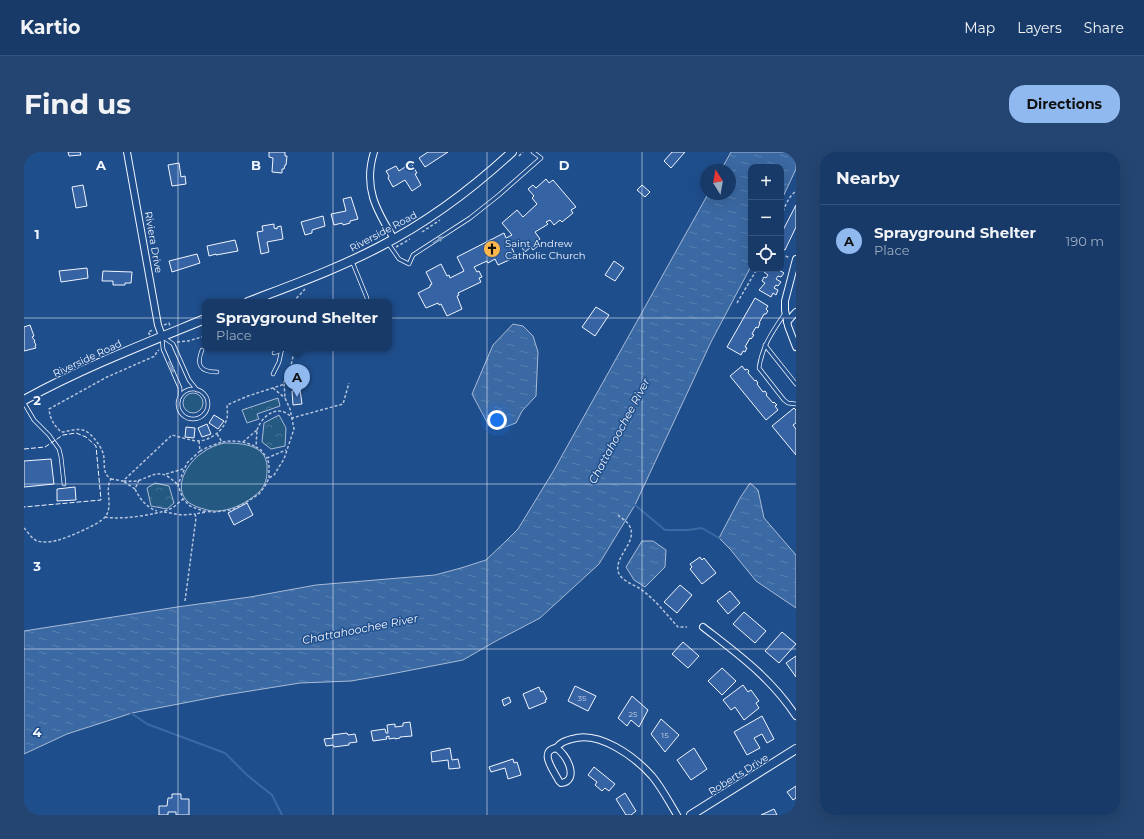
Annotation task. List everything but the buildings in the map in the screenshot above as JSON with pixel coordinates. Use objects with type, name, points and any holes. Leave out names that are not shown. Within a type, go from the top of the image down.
[{"type":"street","name":"Riviera Drive","points":[[127,152],[158,325],[162,336]]},
{"type":"street","points":[[374,152],[369,175],[370,190],[391,241]]},
{"type":"street","name":"Riverside Road","points":[[255,299],[352,260],[391,241],[423,222],[453,201],[485,176],[512,152]]},
{"type":"street","points":[[796,259],[785,302],[787,322],[796,347]]},
{"type":"street","points":[[787,322],[796,312]]},
{"type":"street","name":"Riverside Road","points":[[24,400],[70,377],[162,336],[202,320]]},
{"type":"street","points":[[703,627],[760,672],[780,694],[796,716]]},
{"type":"street","points":[[556,748],[562,753],[572,774],[567,782],[561,783],[547,758],[547,754],[550,750],[556,748],[564,741],[586,737],[600,739],[621,750],[638,762],[652,776],[677,815]]},
{"type":"street","name":"Roberts Drive","points":[[691,815],[796,749]]},
{"type":"lane","points":[[391,241],[397,256],[403,262],[409,264],[414,255],[470,218],[500,195],[541,158],[534,152]]},
{"type":"lane","points":[[352,260],[366,298]]},
{"type":"lane","points":[[785,313],[770,334],[765,345],[759,368],[784,400],[788,403],[796,404]]},
{"type":"lane","points":[[162,336],[173,344],[191,384],[204,395],[207,400],[205,412],[196,419],[185,417],[180,411],[178,403],[181,392],[179,384],[163,349],[162,336]]},
{"type":"lane","points":[[765,345],[796,384]]},
{"type":"lane","points":[[202,350],[199,358],[199,364],[203,370],[217,372]]},
{"type":"lane","points":[[274,353],[278,351]]},
{"type":"lane","points":[[273,374],[279,362],[282,351]]},
{"type":"lane","points":[[180,398],[187,391],[199,391]]},
{"type":"lane","points":[[24,404],[34,420],[49,435],[57,446],[61,457],[64,484]]},
{"type":"path","points":[[784,209],[792,194],[796,191]]},
{"type":"path","points":[[784,255],[796,259]]},
{"type":"path","points":[[737,303],[755,272]]},
{"type":"path","points":[[173,344],[202,337]]},
{"type":"path","points":[[163,349],[157,351],[155,356],[107,377],[49,409],[50,416],[54,425],[61,432],[81,429],[86,431],[98,444],[104,455],[104,468],[107,476],[111,479],[123,481],[139,480],[152,474],[166,474],[184,469]]},
{"type":"path","points":[[123,481],[172,435],[198,441],[208,439],[222,429],[227,418],[227,405],[248,396],[282,385],[289,374],[293,351]]},
{"type":"path","points":[[269,478],[274,475],[284,460],[294,429],[285,398],[284,382]]},
{"type":"path","points":[[292,418],[343,404],[349,383]]},
{"type":"path","points":[[273,388],[285,398]]},
{"type":"path","points":[[243,442],[257,430],[263,418],[276,411],[281,410],[292,418]]},
{"type":"path","points":[[256,447],[257,430]]},
{"type":"path","points":[[217,434],[222,442]]},
{"type":"path","points":[[198,441],[200,451]]},
{"type":"path","points":[[123,481],[135,489],[142,502],[153,510],[182,515],[222,511],[242,505],[259,494],[269,478],[269,464],[267,458],[261,450],[256,447],[243,442],[222,442],[200,451],[187,464],[178,485]]},
{"type":"path","points":[[267,458],[286,450]]},
{"type":"path","points":[[166,474],[178,485],[183,499],[196,509],[206,512]]},
{"type":"path","points":[[24,528],[35,541],[46,542],[59,540],[94,525],[105,518],[110,508],[108,491],[111,479]]},
{"type":"path","points":[[135,489],[139,480]]},
{"type":"path","points":[[105,518],[116,519],[160,511],[171,508],[183,499]]},
{"type":"path","points":[[185,601],[196,518],[195,514]]},
{"type":"path","points":[[618,515],[630,526],[631,532],[631,538],[618,566],[619,573],[626,580],[648,595],[678,627],[687,627]]},
{"type":"green space","points":[[193,393],[200,396],[203,403],[200,410],[193,413],[186,410],[183,403],[186,396]]},
{"type":"green space","points":[[278,398],[280,406],[257,414],[259,419],[247,423],[242,410]]},
{"type":"green space","points":[[279,415],[286,428],[285,446],[271,449],[262,442],[264,423]]},
{"type":"green space","points":[[224,443],[247,445],[260,451],[267,462],[266,479],[262,489],[255,496],[234,508],[211,511],[200,508],[188,502],[183,496],[181,489],[184,475],[192,462],[204,451]]},
{"type":"green space","points":[[155,483],[169,486],[174,503],[167,509],[151,506],[147,488]]},
{"type":"water","name":"Chattahoochee River","points":[[731,152],[796,152],[796,169],[784,195],[784,164],[748,164],[748,272],[711,342],[635,505],[599,564],[540,618],[463,660],[351,681],[300,683],[225,695],[132,713],[67,734],[24,754],[24,631],[250,597],[316,585],[435,575],[486,560],[518,529],[554,470],[705,200],[736,200],[736,164],[724,164]]},
{"type":"water","points":[[513,324],[523,326],[533,336],[538,352],[536,396],[522,411],[516,423],[502,428],[489,426],[472,394],[493,345]]},
{"type":"water","points":[[750,483],[758,490],[764,518],[796,555],[796,608],[756,581],[719,538],[740,498]]},
{"type":"water","points":[[642,541],[653,541],[666,550],[665,567],[645,587],[634,580],[626,567]]},
{"type":"waterway","points":[[632,506],[635,505],[665,530],[688,530],[702,528],[719,538]]},
{"type":"waterway","points":[[131,713],[147,724],[225,753],[247,775],[272,795],[282,815]]},
{"type":"fence","points":[[24,449],[45,447],[63,435],[76,433],[86,437],[96,446],[101,500],[24,507]]},
{"type":"place","name":"Saint Andrew Catholic Church","points":[[492,249]]},
{"type":"place","name":"Sprayground Shelter","points":[[297,397]]}]
